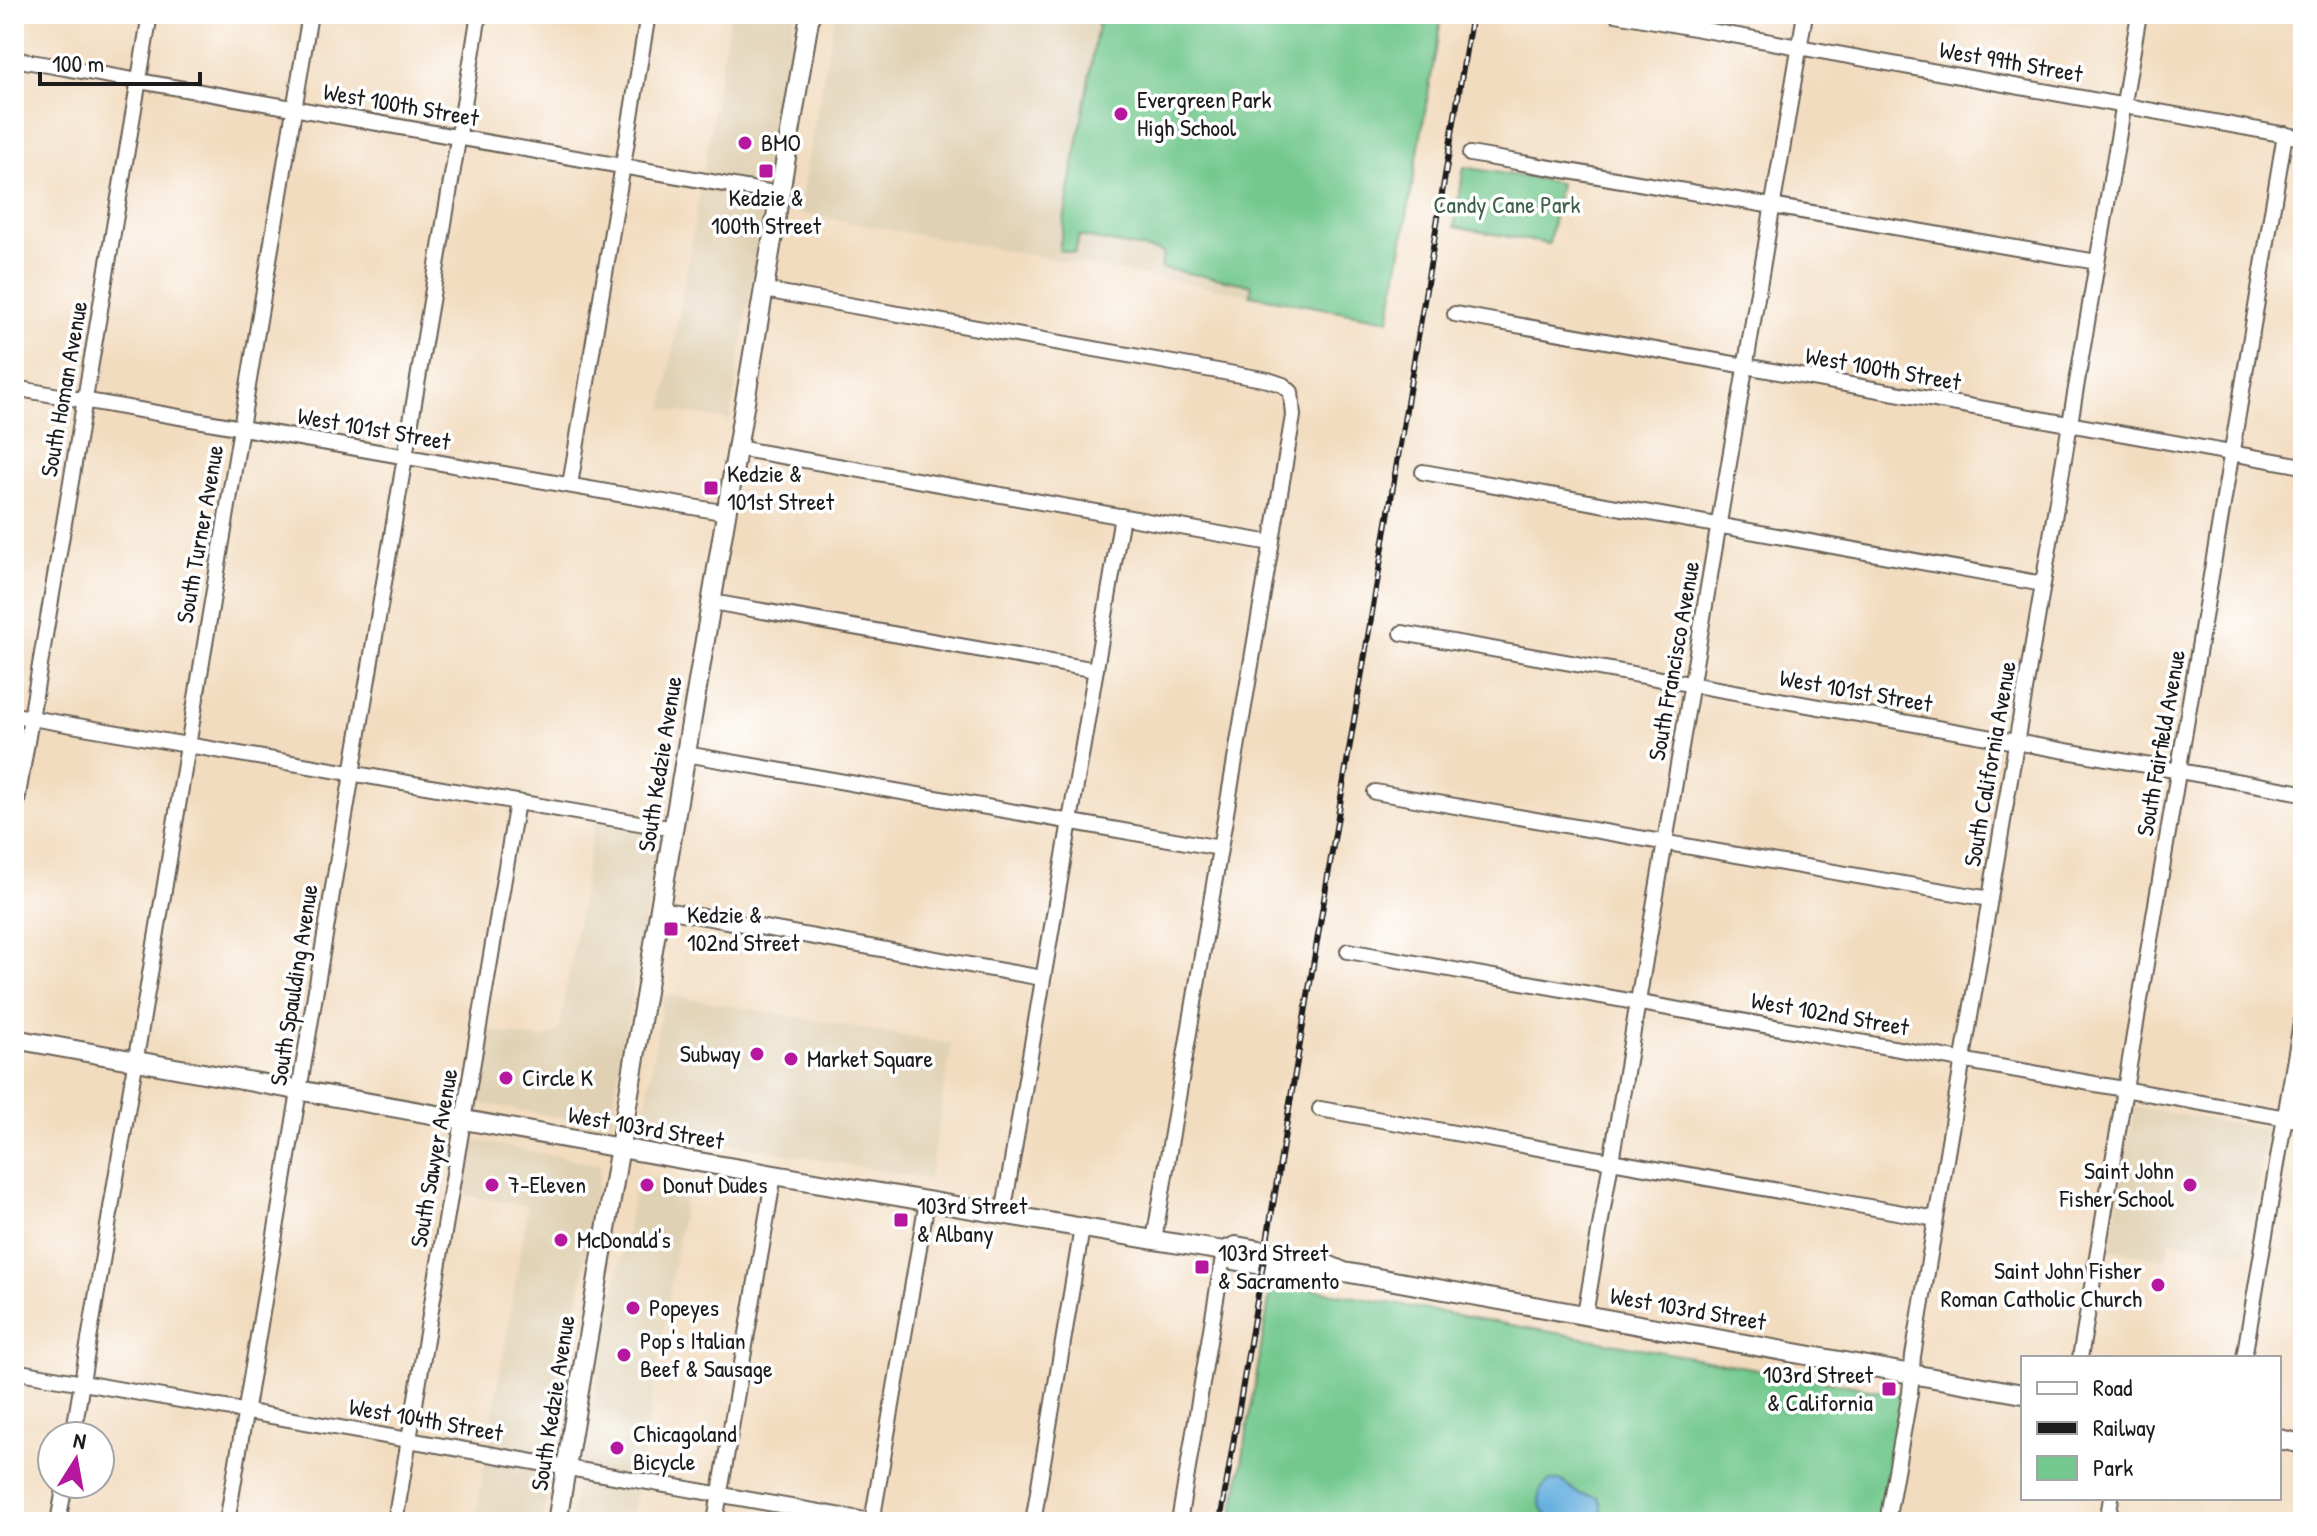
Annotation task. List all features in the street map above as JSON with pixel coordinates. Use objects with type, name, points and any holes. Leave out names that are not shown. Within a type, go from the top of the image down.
[{"type":"main road","name":"South Kedzie Avenue","points":[[557,1522],[810,14]]},
{"type":"main road","name":"West 103rd Street","points":[[14,1039],[1082,1228],[1224,1251],[1236,1246],[1259,1250],[1321,1262],[1344,1272],[2021,1394]]},
{"type":"main road","points":[[2281,1439],[2303,1444]]},
{"type":"street","name":"South Homan Avenue","points":[[14,819],[150,14]]},
{"type":"street","name":"South Turner Avenue","points":[[75,1420],[310,14]]},
{"type":"street","name":"South Spaulding Avenue","points":[[227,1522],[479,14]]},
{"type":"street","points":[[570,485],[648,14]]},
{"type":"street","name":"West 99th Street","points":[[1616,14],[2303,138]]},
{"type":"street","name":"South Francisco Avenue","points":[[1585,1315],[1805,14]]},
{"type":"street","name":"South California Avenue","points":[[1887,1522],[2139,14]]},
{"type":"street","name":"West 100th Street","points":[[14,59],[780,194]]},
{"type":"street","name":"South Fairfield Avenue","points":[[2080,1356],[2285,134]]},
{"type":"street","points":[[1470,154],[2097,262]]},
{"type":"street","points":[[764,290],[1268,380],[1283,385],[1291,392],[1293,416],[1154,1240]]},
{"type":"street","name":"West 100th Street","points":[[1455,314],[2303,466]]},
{"type":"street","name":"West 101st Street","points":[[14,388],[727,513]]},
{"type":"street","points":[[737,448],[1271,543]]},
{"type":"street","points":[[1423,472],[2043,584]]},
{"type":"street","points":[[1003,1214],[1122,516]]},
{"type":"street","points":[[712,602],[1096,670]]},
{"type":"street","name":"West 101st Street","points":[[1402,633],[2303,793]]},
{"type":"street","points":[[14,715],[674,829]]},
{"type":"street","points":[[686,754],[1220,848]]},
{"type":"street","points":[[1375,792],[1990,899]]},
{"type":"street","name":"South Sawyer Avenue","points":[[395,1522],[517,802]]},
{"type":"street","points":[[660,909],[1042,978]]},
{"type":"street","name":"West 102nd Street","points":[[1348,951],[2303,1121]]},
{"type":"street","points":[[2244,1356],[2303,1011]]},
{"type":"street","points":[[1320,1109],[1936,1219]]},
{"type":"street","points":[[715,1522],[774,1175]]},
{"type":"street","points":[[874,1522],[927,1201]]},
{"type":"street","points":[[1033,1522],[1082,1228]]},
{"type":"street","points":[[1179,1522],[1224,1251]]},
{"type":"street","name":"West 104th Street","points":[[14,1371],[874,1522]]},
{"type":"street","points":[[58,1522],[62,1500]]},
{"type":"street","points":[[2107,1522],[2111,1500]]},
{"type":"shaded area","points":[[730,14],[795,14],[730,420],[663,409]]},
{"type":"shaded area","name":"Evergreen Park High School","points":[[835,14],[1442,14],[1389,320],[798,213]]},
{"type":"shaded area","points":[[597,807],[662,817],[611,1118],[608,1124],[602,1125],[474,1102],[486,1030],[543,1039],[559,1031]]},
{"type":"shaded area","name":"Market Square","points":[[664,994],[952,1044],[929,1179],[642,1128]]},
{"type":"shaded area","name":"Saint John Fisher School","points":[[2135,1107],[2268,1130],[2246,1253],[2170,1240],[2166,1260],[2110,1249]]},
{"type":"shaded area","points":[[461,1138],[601,1165],[542,1522],[475,1522],[528,1206],[451,1193]]},
{"type":"shaded area","points":[[637,1176],[687,1185],[632,1522],[570,1522]]},
{"type":"green space","points":[[1100,14],[1442,14],[1389,320],[1250,295],[1252,285],[1161,268],[1163,252],[1079,236],[1075,253],[1059,250]]},
{"type":"green space","name":"Candy Cane Park","points":[[1464,167],[1560,183],[1549,244],[1454,227]]},
{"type":"green space","points":[[1272,1282],[1903,1395],[1882,1522],[1232,1522]]},
{"type":"water","points":[[1549,1481],[1562,1481],[1579,1494],[1598,1497],[1601,1522],[1552,1521],[1539,1501],[1540,1491]]},
{"type":"railway","points":[[1220,1522],[1472,14]]},
{"type":"place","name":"Evergreen Park High School","points":[[1121,114]]},
{"type":"place","name":"BMO","points":[[745,143]]},
{"type":"place","name":"Kedzie & 100th Street","points":[[766,171]]},
{"type":"place","name":"Kedzie & 101st Street","points":[[711,488]]},
{"type":"place","name":"Kedzie & 102nd Street","points":[[671,929]]},
{"type":"place","name":"Subway","points":[[757,1054]]},
{"type":"place","name":"Market Square","points":[[791,1059]]},
{"type":"place","name":"Circle K","points":[[506,1078]]},
{"type":"place","name":"7-Eleven","points":[[492,1185]]},
{"type":"place","name":"Donut Dudes","points":[[647,1185]]},
{"type":"place","name":"Saint John Fisher School","points":[[2190,1185]]},
{"type":"place","name":"103rd Street & Albany","points":[[901,1220]]},
{"type":"place","name":"McDonald's","points":[[561,1240]]},
{"type":"place","name":"103rd Street & Sacramento","points":[[1202,1267]]},
{"type":"place","name":"Saint John Fisher Roman Catholic Church","points":[[2158,1285]]},
{"type":"place","name":"Popeyes","points":[[633,1308]]},
{"type":"place","name":"Pop's Italian Beef & Sausage","points":[[624,1355]]},
{"type":"place","name":"103rd Street & California","points":[[1889,1389]]},
{"type":"place","name":"Chicagoland Bicycle","points":[[617,1448]]}]
